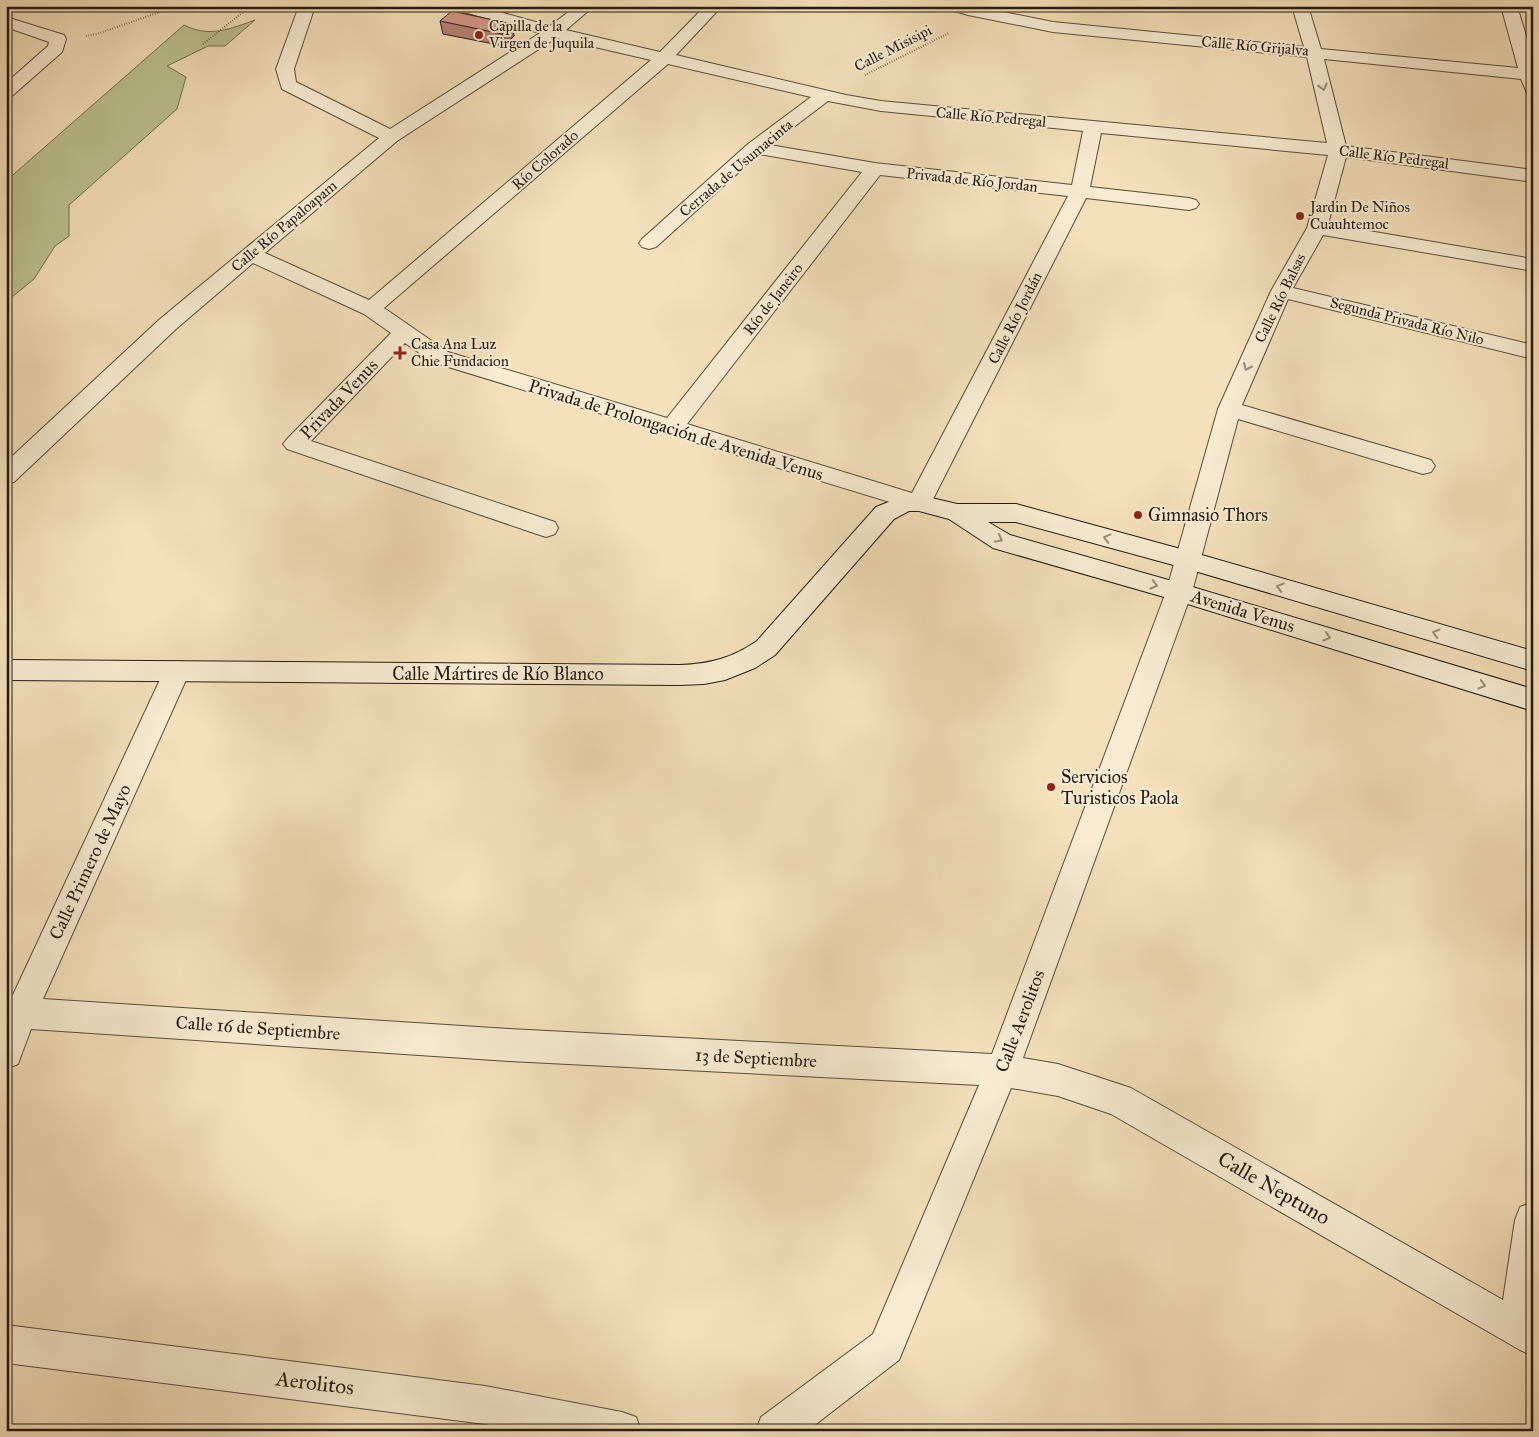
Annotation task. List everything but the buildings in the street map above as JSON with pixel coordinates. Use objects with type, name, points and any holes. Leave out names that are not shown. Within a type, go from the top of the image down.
[{"type":"street","points":[[307,6],[285,69],[288,85],[391,137]]},
{"type":"street","name":"Calle Río Pedregal","points":[[459,6],[553,32],[825,95],[881,106],[1338,150],[1533,176]]},
{"type":"street","name":"Calle Río Papaloapam","points":[[6,476],[168,324],[391,137],[553,32],[586,6]]},
{"type":"street","name":"Río Colorado","points":[[371,309],[664,58],[714,6]]},
{"type":"street","name":"Calle Río Balsas","points":[[1188,560],[1229,409],[1281,291],[1317,228],[1338,150],[1314,52],[1300,6]]},
{"type":"street","points":[[1509,6],[1532,80]]},
{"type":"street","name":"Calle Río Grijalva","points":[[971,10],[1054,27],[1314,52],[1532,80]]},
{"type":"street","points":[[6,22],[58,39],[56,48],[6,92]]},
{"type":"street","name":"Cerrada de Usumacinta","points":[[649,244],[755,148],[825,95]]},
{"type":"street","name":"Calle Río Jordán","points":[[919,503],[1080,192],[1093,126]]},
{"type":"street","name":"Privada de Río Jordan","points":[[755,148],[875,169],[1189,204]]},
{"type":"street","name":"Río de Janeiro","points":[[672,428],[875,169]]},
{"type":"street","points":[[1317,228],[1533,266]]},
{"type":"street","name":"Privada de Prolongación de Avenida Venus","points":[[251,254],[371,309],[440,357],[919,503]]},
{"type":"street","name":"Segunda Privada Río Nilo","points":[[1281,291],[1533,352]]},
{"type":"street","name":"Privada Venus","points":[[404,332],[295,444],[546,528]]},
{"type":"street","points":[[1229,409],[1424,466]]},
{"type":"street","name":"Avenida Venus","points":[[919,503],[958,513],[1016,514],[1188,560],[1533,661]]},
{"type":"street","name":"Calle Mártires de Río Blanco","points":[[6,670],[670,675],[702,675],[719,672],[736,667],[752,659],[766,648],[885,513],[900,505],[919,503]]},
{"type":"street","name":"Avenida Venus","points":[[958,513],[1002,542],[1179,592],[1533,700]]},
{"type":"street","name":"Calle Aerolitos","points":[[775,1431],[886,1347],[1002,1070],[1179,592],[1188,560]]},
{"type":"street","name":"Calle Primero de Mayo","points":[[6,1054],[14,1013],[177,671]]},
{"type":"street","name":"Calle 16 de Septiembre","points":[[14,1013],[509,1045]]},
{"type":"street","name":"13 de Septiembre","points":[[509,1045],[1002,1070]]},
{"type":"street","name":"Calle Neptuno","points":[[1002,1070],[1058,1080],[1119,1100],[1525,1332]]},
{"type":"street","points":[[1525,1332],[1533,1220]]},
{"type":"street","name":"Aerolitos","points":[[6,1344],[485,1405],[622,1431]]},
{"type":"path","points":[[58,39],[97,34],[177,6]]},
{"type":"path","points":[[203,44],[251,6]]},
{"type":"path","name":"Calle Misisipi","points":[[825,95],[971,10]]},
{"type":"green space","points":[[255,20],[225,46],[208,46],[167,66],[186,77],[177,109],[69,205],[69,236],[55,246],[34,279],[6,302],[6,181],[184,25],[193,29],[211,32],[228,29]]},
{"type":"place","name":"Capilla de la Virgen de Juquila","points":[[479,35]]},
{"type":"place","name":"Jardin De Niños Cuauhtemoc","points":[[1300,216]]},
{"type":"place","name":"Casa Ana Luz Chie Fundacion","points":[[400,353]]},
{"type":"place","name":"Gimnasio Thors","points":[[1138,515]]},
{"type":"place","name":"Servicios Turisticos Paola","points":[[1051,787]]}]
